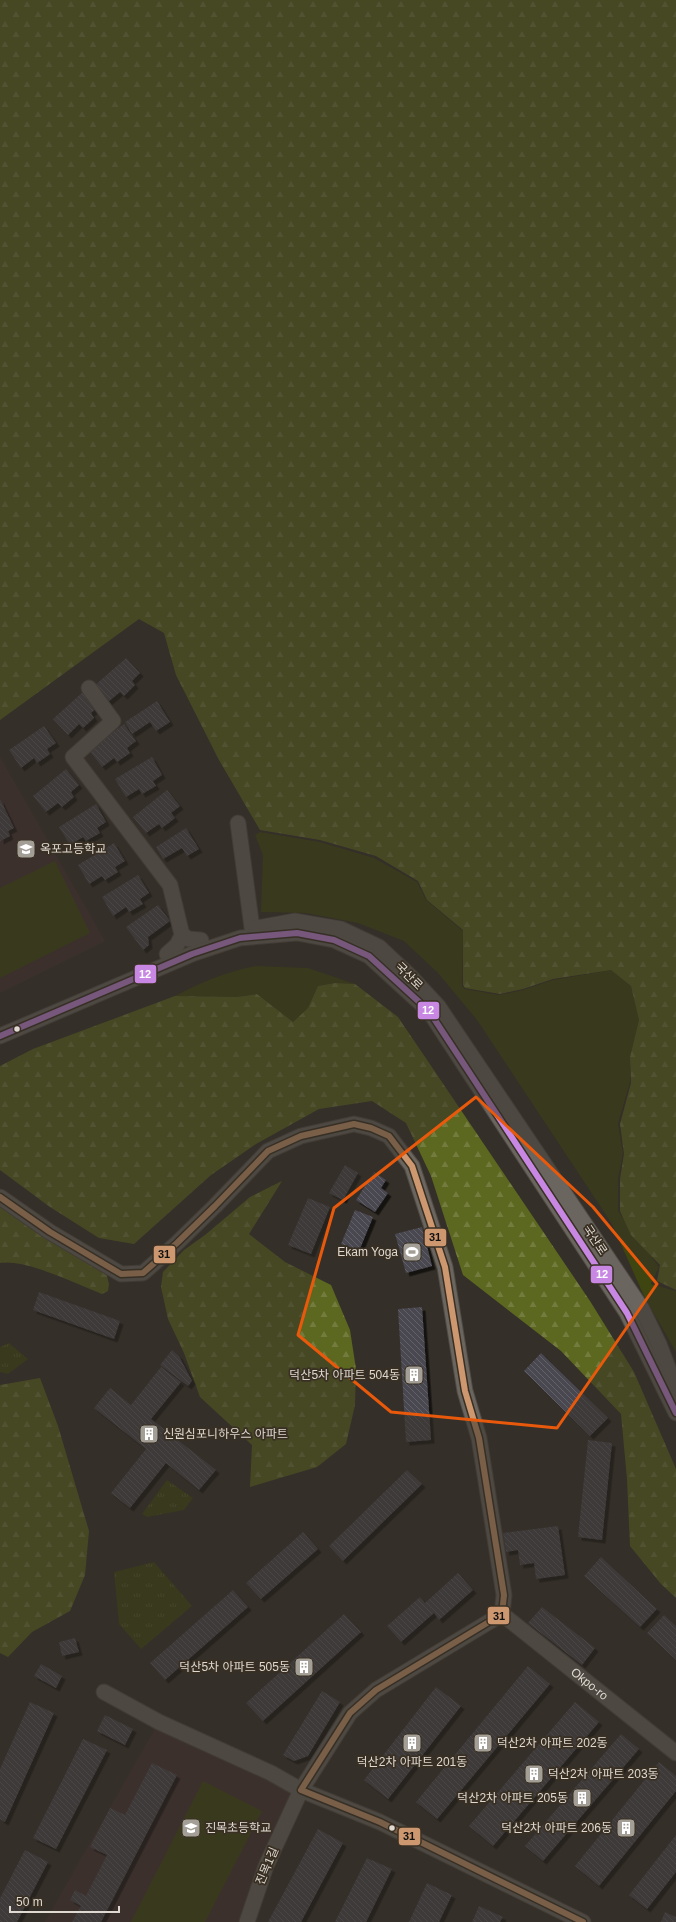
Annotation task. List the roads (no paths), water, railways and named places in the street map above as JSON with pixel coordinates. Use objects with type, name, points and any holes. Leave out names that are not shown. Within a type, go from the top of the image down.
[{"type":"street","points":[[89,688],[112,721],[73,757],[170,885],[182,935],[177,945],[167,954]]},
{"type":"street","points":[[238,823],[252,928]]},
{"type":"street","name":"국산로","points":[[0,1027],[201,940],[239,930],[295,922],[340,928],[379,947],[417,982],[438,1006],[642,1309],[676,1388]]},
{"type":"street","name":"국산로","points":[[0,1036],[192,954],[240,938],[297,933],[334,940],[369,956],[430,1011],[627,1313],[676,1413]]},
{"type":"street","points":[[182,935],[189,939],[201,940]]},
{"type":"street","points":[[0,1197],[50,1232],[121,1274],[143,1273],[215,1206],[268,1151],[301,1136],[354,1124],[371,1128],[389,1136],[412,1166],[445,1267],[465,1391],[479,1438],[504,1595],[502,1614]]},
{"type":"street","name":"Okpo-ro","points":[[502,1614],[676,1753]]},
{"type":"street","name":"진목1길","points":[[247,1922],[266,1866],[301,1790],[350,1713],[376,1690],[502,1614]]},
{"type":"street","points":[[104,1692],[159,1722],[271,1773],[301,1790],[380,1822],[583,1922]]},
{"type":"place","name":"옥포고등학교","points":[[26,849]]},
{"type":"place","name":"Ekam Yoga","points":[[412,1252]]},
{"type":"place","name":"덕산5차 아파트 504동","points":[[414,1375]]},
{"type":"place","name":"신원심포니하우스 아파트","points":[[149,1434]]},
{"type":"place","name":"덕산5차 아파트 505동","points":[[304,1667]]},
{"type":"place","name":"덕산2차 아파트 201동","points":[[412,1743]]},
{"type":"place","name":"덕산2차 아파트 202동","points":[[483,1743]]},
{"type":"place","name":"덕산2차 아파트 203동","points":[[534,1774]]},
{"type":"place","name":"덕산2차 아파트 205동","points":[[582,1798]]},
{"type":"place","name":"진목초등학교","points":[[191,1828]]},
{"type":"place","name":"덕산2차 아파트 206동","points":[[626,1828]]}]
